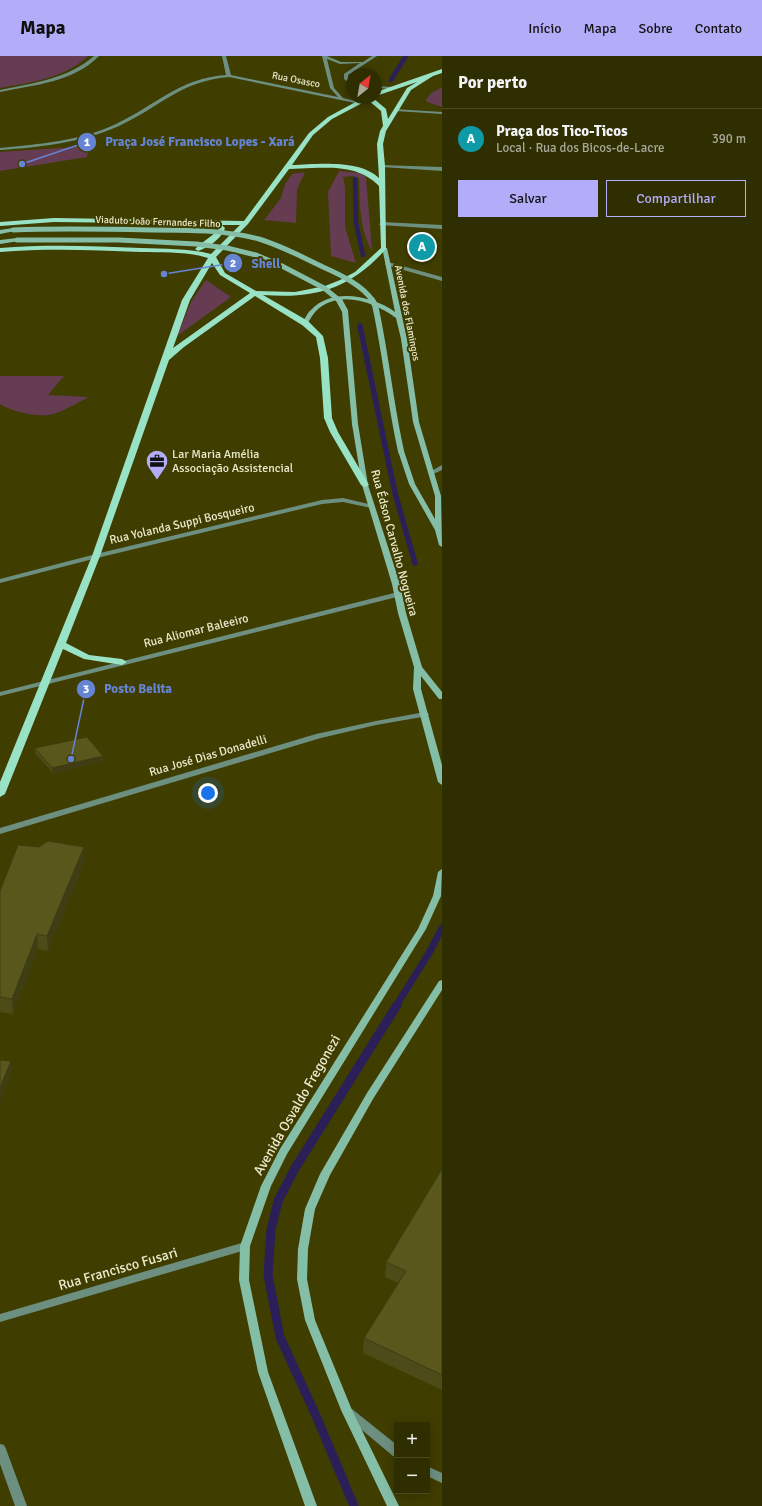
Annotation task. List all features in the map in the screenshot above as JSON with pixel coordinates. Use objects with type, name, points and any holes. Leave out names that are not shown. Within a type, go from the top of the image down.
[{"type":"main road","points":[[382,92],[442,71]]},
{"type":"main road","name":"Avenida dos Flamingos","points":[[430,76],[409,88],[385,125],[380,144],[382,166],[382,224],[384,248],[399,317],[416,422],[431,473],[440,496],[438,530],[442,545]]},
{"type":"main road","points":[[0,794],[96,556],[129,465],[163,360],[186,300],[212,257],[246,223],[311,134],[330,118],[356,104]]},
{"type":"main road","points":[[376,104],[384,110],[385,125]]},
{"type":"main road","points":[[288,167],[355,168],[374,175],[382,185]]},
{"type":"main road","points":[[0,224],[54,220],[246,223]]},
{"type":"main road","points":[[188,252],[207,244],[221,231],[222,228],[216,222]]},
{"type":"main road","name":"Viaduto João Fernandes Filho","points":[[0,232],[13,230],[72,228],[175,230],[225,233],[258,239],[280,246],[344,276],[368,294],[375,305],[385,351],[392,407],[401,451],[412,484],[438,530]]},
{"type":"main road","name":"Viaduto João Fernandes Filho","points":[[0,242],[17,240],[97,239],[186,243],[226,247],[268,260],[317,284],[336,297],[342,304],[345,311],[355,424]]},
{"type":"main road","points":[[0,250],[52,248],[188,252],[212,257],[222,274],[305,323],[318,336],[322,346],[326,380],[326,401],[331,425],[365,485]]},
{"type":"main road","points":[[163,360],[181,345],[255,293],[296,295],[323,290],[336,285],[360,270],[374,260],[384,248]]},
{"type":"main road","points":[[305,323],[308,315],[320,306],[334,299],[344,298],[368,300],[384,306],[399,317]]},
{"type":"main road","name":"Rua Édson Carvalho Nogueira","points":[[355,424],[365,485],[398,594],[418,667]]},
{"type":"main road","points":[[61,644],[87,657],[122,662]]},
{"type":"main road","points":[[418,667],[442,697]]},
{"type":"main road","points":[[418,667],[417,689],[425,714],[442,782]]},
{"type":"main road","name":"Avenida Osvaldo Fregonezi","points":[[311,1506],[263,1372],[244,1280],[245,1246],[266,1186],[283,1152],[422,929],[437,896],[442,872]]},
{"type":"main road","points":[[393,1506],[347,1410],[310,1320],[302,1279],[303,1249],[310,1210],[325,1174],[370,1096],[442,983]]},
{"type":"street","points":[[0,91],[61,76],[77,70],[97,56]]},
{"type":"street","points":[[224,56],[229,76]]},
{"type":"street","points":[[356,68],[375,56]]},
{"type":"street","points":[[342,98],[332,88],[325,57],[345,63],[368,61]]},
{"type":"street","name":"Rua Osasco","points":[[0,149],[69,140],[104,130],[118,124],[191,82],[208,77],[229,76],[346,99]]},
{"type":"street","points":[[382,87],[392,88]]},
{"type":"street","points":[[396,110],[442,113]]},
{"type":"street","points":[[382,166],[442,169]]},
{"type":"street","points":[[382,224],[442,227]]},
{"type":"street","points":[[388,264],[442,279]]},
{"type":"street","points":[[431,473],[442,467]]},
{"type":"street","name":"Rua Yolanda Suppi Bosqueiro","points":[[0,581],[96,556],[322,502],[343,500],[371,506]]},
{"type":"street","name":"Rua Aliomar Baleeiro","points":[[0,694],[46,681],[398,594]]},
{"type":"street","name":"Rua José Dias Donadelli","points":[[0,831],[320,736],[376,722],[425,714]]},
{"type":"street","name":"Rua Francisco Fusari","points":[[0,1318],[245,1246]]},
{"type":"street","points":[[347,1410],[394,1449]]},
{"type":"street","points":[[0,1449],[21,1506]]},
{"type":"street","points":[[430,1472],[442,1478]]},
{"type":"shaded area","points":[[0,56],[88,56],[69,70],[58,74],[35,81],[0,88]]},
{"type":"shaded area","points":[[442,87],[442,107],[427,102],[426,100],[430,94]]},
{"type":"shaded area","points":[[89,146],[87,157],[0,171],[0,152]]},
{"type":"shaded area","points":[[339,171],[361,173],[366,177],[372,251],[362,224],[359,178],[352,176],[343,177],[345,187],[345,227],[356,263],[331,256],[328,192]]},
{"type":"shaded area","points":[[305,172],[297,189],[296,223],[264,220],[281,198],[285,184],[292,174]]},
{"type":"shaded area","points":[[206,280],[231,297],[177,336],[191,302]]},
{"type":"shaded area","points":[[0,376],[64,376],[48,395],[89,397],[53,414],[37,415],[24,413],[4,407],[0,404]]},
{"type":"building","points":[[87,737],[103,756],[52,768],[35,748]]},
{"type":"building","points":[[48,841],[84,847],[47,936],[37,934],[12,999],[0,997],[0,891],[18,845],[39,847]]},
{"type":"building","points":[[0,1060],[11,1061],[0,1088]]},
{"type":"building","points":[[442,1169],[442,1375],[364,1338],[406,1271],[386,1262]]},
{"type":"waterway","points":[[391,80],[406,56]]},
{"type":"waterway","points":[[355,179],[356,223],[363,255]]},
{"type":"waterway","points":[[360,326],[395,493],[415,563]]},
{"type":"waterway","points":[[396,1006],[429,953],[442,928]]},
{"type":"waterway","points":[[354,1506],[317,1418],[280,1337],[268,1275],[271,1230],[278,1201],[294,1170],[397,1005]]},
{"type":"place","name":"Praça José Francisco Lopes - Xará","points":[[22,164]]},
{"type":"place","name":"Praça dos Tico-Ticos","points":[[422,247]]},
{"type":"place","name":"Shell","points":[[164,274]]},
{"type":"place","name":"Lar Maria Amélia Associação Assistencial","points":[[157,480]]},
{"type":"place","name":"Posto Belita","points":[[71,759]]}]
